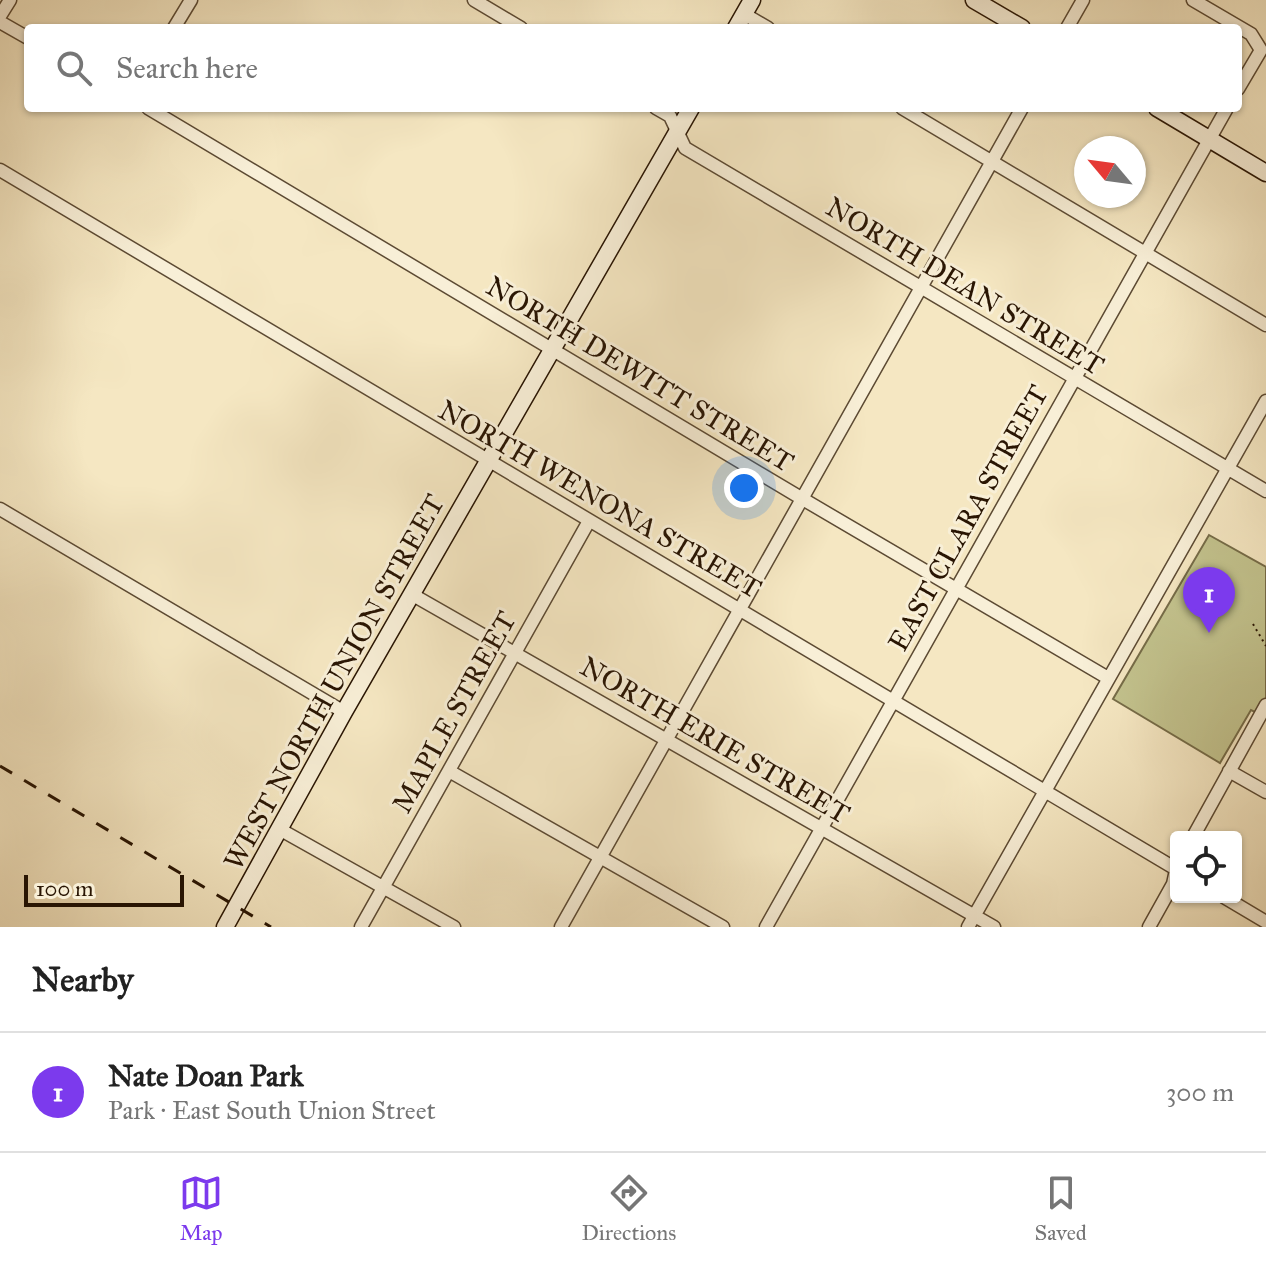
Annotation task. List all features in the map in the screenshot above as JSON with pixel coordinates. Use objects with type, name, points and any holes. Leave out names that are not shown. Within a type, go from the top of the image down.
[{"type":"street","points":[[10,0],[0,19],[24,35]]},
{"type":"street","points":[[176,24],[191,0]]},
{"type":"street","points":[[474,0],[514,24]]},
{"type":"street","points":[[974,0],[1015,24]]},
{"type":"street","points":[[1069,24],[1083,0]]},
{"type":"street","points":[[1193,0],[1234,24]]},
{"type":"street","points":[[1242,29],[1251,34],[1261,50],[1242,82]]},
{"type":"street","name":"NORTH DEWITT STREET","points":[[155,112],[1108,678]]},
{"type":"street","name":"NORTH DEAN STREET","points":[[663,112],[670,116],[685,148],[1266,491]]},
{"type":"street","name":"WEST NORTH UNION STREET","points":[[225,927],[344,712],[689,112]]},
{"type":"street","points":[[909,112],[1266,325]]},
{"type":"street","points":[[561,927],[1020,112]]},
{"type":"street","points":[[1164,112],[1266,173]]},
{"type":"street","name":"EAST CLARA STREET","points":[[766,927],[1225,112]]},
{"type":"street","name":"NORTH WENONA STREET","points":[[0,170],[1170,866]]},
{"type":"street","points":[[971,922],[1266,401]]},
{"type":"street","points":[[0,509],[344,712]]},
{"type":"street","name":"MAPLE STREET","points":[[361,927],[589,521]]},
{"type":"street","name":"NORTH ERIE STREET","points":[[413,595],[823,829],[971,922],[994,927]]},
{"type":"street","points":[[1196,831],[1266,705]]},
{"type":"street","points":[[449,771],[723,927]]},
{"type":"street","points":[[1229,771],[1266,792]]},
{"type":"street","points":[[281,830],[454,927]]},
{"type":"street","points":[[1149,927],[1170,889]]},
{"type":"street","points":[[1234,903],[1266,922]]},
{"type":"path","points":[[1253,624],[1266,646]]},
{"type":"green space","points":[[1209,535],[1266,567],[1266,717],[1251,710],[1220,763],[1113,699]]},
{"type":"railway","points":[[0,766],[271,927]]},
{"type":"place","name":"Nate Doan Park","points":[[1209,633]]}]
